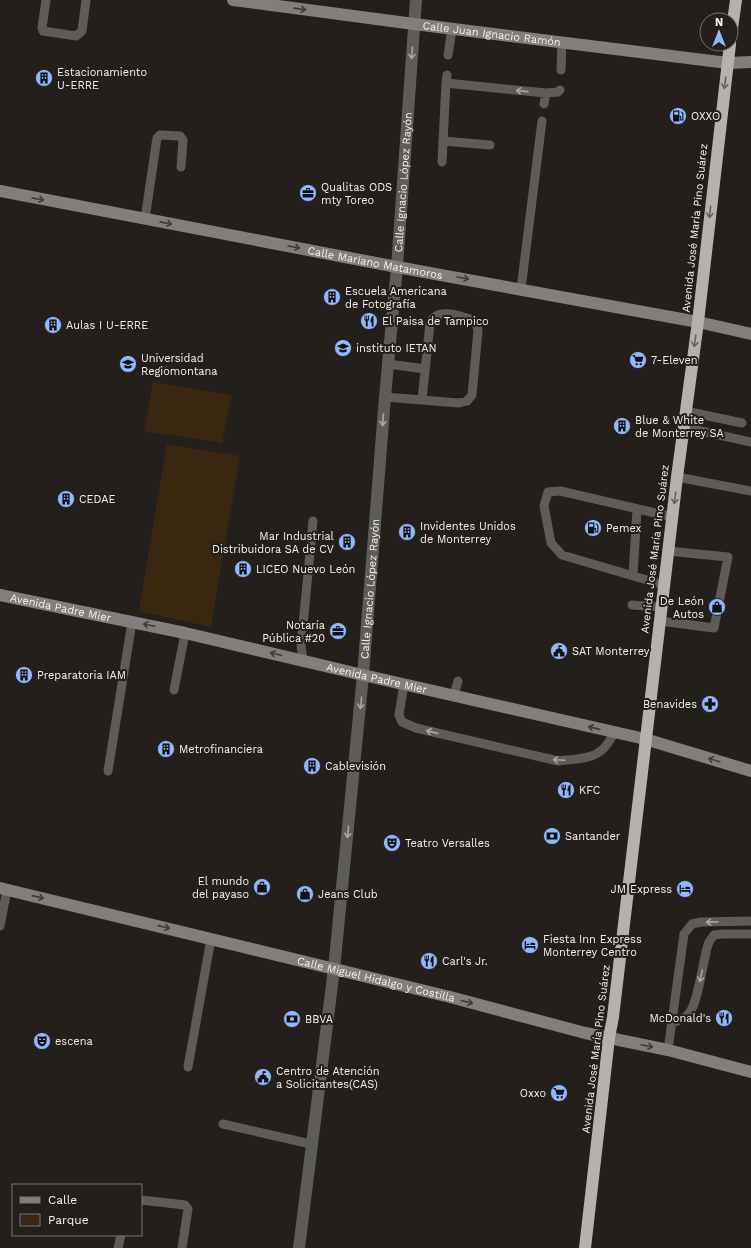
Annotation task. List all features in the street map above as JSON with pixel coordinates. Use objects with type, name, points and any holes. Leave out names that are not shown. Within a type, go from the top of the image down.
[{"type":"highway","points":[[734,12],[736,0]]},
{"type":"highway","name":"Avenida José María Pino Suárez","points":[[585,1248],[661,607],[685,411],[698,322],[729,52]]},
{"type":"street","name":"Calle Juan Ignacio Ramón","points":[[233,0],[728,63],[751,62]]},
{"type":"street","name":"Calle Ignacio López Rayón","points":[[299,1248],[334,969],[363,675],[397,266],[416,0]]},
{"type":"street","name":"Calle Mariano Matamoros","points":[[0,191],[698,322],[751,334]]},
{"type":"street","name":"Avenida Padre Mier","points":[[0,595],[185,633],[645,739],[751,771]]},
{"type":"street","name":"Calle Miguel Hidalgo y Costilla","points":[[3,889],[211,938],[609,1038],[668,1050],[751,1072]]},
{"type":"lane","points":[[46,0],[42,28],[43,31],[76,36],[82,31],[86,0]]},
{"type":"lane","points":[[448,55],[452,29]]},
{"type":"lane","points":[[561,70],[562,42]]},
{"type":"lane","points":[[442,162],[447,79],[546,93],[558,92],[560,90]]},
{"type":"lane","points":[[544,104],[546,93]]},
{"type":"lane","points":[[521,289],[542,121]]},
{"type":"lane","points":[[145,219],[157,138],[160,135],[180,136],[183,140],[181,167]]},
{"type":"lane","points":[[443,141],[490,145]]},
{"type":"lane","points":[[385,397],[459,404],[467,401],[472,395],[478,331],[476,322],[467,318],[442,313],[434,316],[430,323],[422,400]]},
{"type":"lane","points":[[388,364],[426,369]]},
{"type":"lane","points":[[685,411],[742,423]]},
{"type":"lane","points":[[683,427],[751,442]]},
{"type":"lane","points":[[677,477],[751,490]]},
{"type":"lane","points":[[664,585],[562,555],[551,543],[544,506],[548,492],[560,491],[672,517]]},
{"type":"lane","points":[[633,576],[637,509]]},
{"type":"lane","points":[[302,661],[301,646],[313,521]]},
{"type":"lane","points":[[660,621],[714,628],[728,557],[668,550]]},
{"type":"lane","points":[[632,605],[661,607]]},
{"type":"lane","points":[[108,772],[132,622]]},
{"type":"lane","points":[[174,690],[185,633]]},
{"type":"lane","points":[[454,695],[458,681]]},
{"type":"lane","points":[[404,684],[399,715],[402,722],[423,730],[558,761],[590,756],[603,749],[615,732]]},
{"type":"lane","points":[[0,926],[3,889]]},
{"type":"lane","points":[[668,1050],[684,934],[692,924],[701,922],[751,921]]},
{"type":"lane","points":[[672,1023],[683,1019],[690,1013],[694,1004],[707,948],[714,935],[733,933],[751,934]]},
{"type":"lane","points":[[188,1067],[211,938]]},
{"type":"lane","points":[[223,1124],[311,1144]]},
{"type":"lane","points":[[142,1200],[185,1205],[188,1209],[182,1248]]},
{"type":"lane","points":[[118,1248],[121,1236]]},
{"type":"green space","points":[[153,382],[232,395],[222,443],[144,431]]},
{"type":"green space","points":[[167,444],[240,456],[211,627],[139,611]]},
{"type":"place","name":"Estacionamiento U-ERRE","points":[[44,78]]},
{"type":"place","name":"OXXO","points":[[678,116]]},
{"type":"place","name":"Qualitas ODS mty Toreo","points":[[308,193]]},
{"type":"place","name":"Escuela Americana de Fotografía","points":[[332,297]]},
{"type":"place","name":"El Paisa de Tampico","points":[[369,321]]},
{"type":"place","name":"Aulas I U-ERRE","points":[[53,325]]},
{"type":"place","name":"instituto IETAN","points":[[343,348]]},
{"type":"place","name":"7-Eleven","points":[[638,360]]},
{"type":"place","name":"Universidad Regiomontana","points":[[128,364]]},
{"type":"place","name":"Blue & White de Monterrey SA","points":[[622,426]]},
{"type":"place","name":"CEDAE","points":[[66,499]]},
{"type":"place","name":"Pemex","points":[[593,528]]},
{"type":"place","name":"Invidentes Unidos de Monterrey","points":[[407,532]]},
{"type":"place","name":"Mar Industrial Distribuidora SA de CV","points":[[347,542]]},
{"type":"place","name":"LICEO Nuevo León","points":[[243,569]]},
{"type":"place","name":"De León Autos","points":[[717,607]]},
{"type":"place","name":"Notaría Pública #20","points":[[338,631]]},
{"type":"place","name":"SAT Monterrey","points":[[559,651]]},
{"type":"place","name":"Preparatoria IAM","points":[[24,675]]},
{"type":"place","name":"Benavides","points":[[710,704]]},
{"type":"place","name":"Metrofinanciera","points":[[166,749]]},
{"type":"place","name":"Cablevisión","points":[[312,766]]},
{"type":"place","name":"KFC","points":[[566,790]]},
{"type":"place","name":"Santander","points":[[552,836]]},
{"type":"place","name":"Teatro Versalles","points":[[392,843]]},
{"type":"place","name":"El mundo del payaso","points":[[262,887]]},
{"type":"place","name":"JM Express","points":[[685,889]]},
{"type":"place","name":"Jeans Club","points":[[305,894]]},
{"type":"place","name":"Fiesta Inn Express Monterrey Centro","points":[[530,945]]},
{"type":"place","name":"Carl's Jr.","points":[[429,961]]},
{"type":"place","name":"McDonald's","points":[[724,1018]]},
{"type":"place","name":"BBVA","points":[[292,1019]]},
{"type":"place","name":"escena","points":[[42,1041]]},
{"type":"place","name":"Centro de Atención a Solicitantes(CAS)","points":[[263,1077]]},
{"type":"place","name":"Oxxo","points":[[559,1093]]}]
